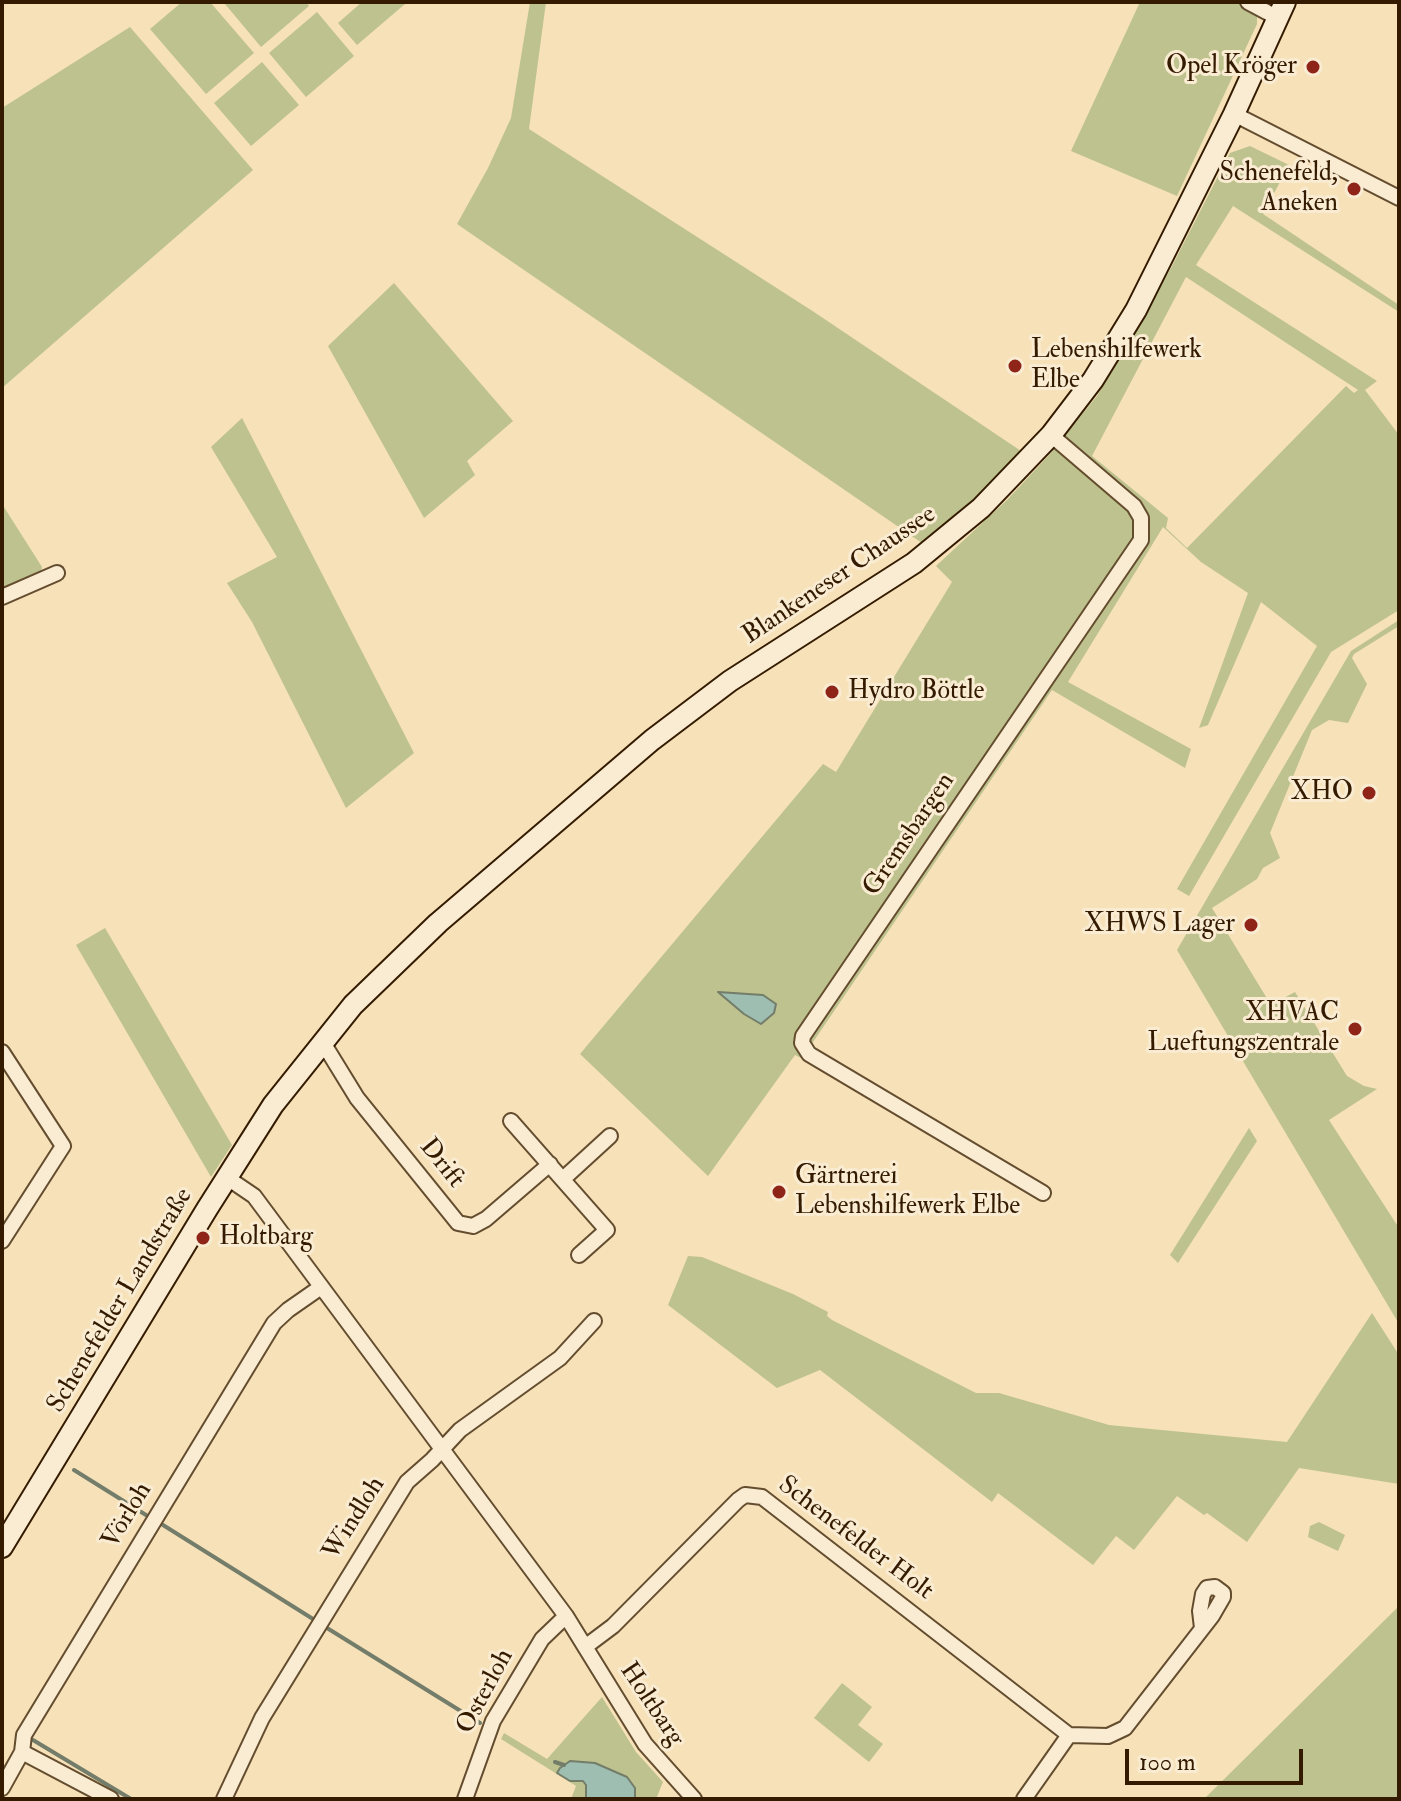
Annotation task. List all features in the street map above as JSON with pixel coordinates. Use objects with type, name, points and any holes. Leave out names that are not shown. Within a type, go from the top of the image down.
[{"type":"main road","name":"Blankeneser Chaussee","points":[[288,1085],[353,1005],[406,952],[642,748],[730,681],[914,563],[981,508],[1051,435],[1127,328],[1234,114],[1281,10]]},
{"type":"main road","name":"Schenefelder Landstraße","points":[[2,1547],[226,1177],[288,1085]]},
{"type":"street","points":[[1248,2],[1281,10]]},
{"type":"street","points":[[1234,114],[1399,198]]},
{"type":"street","name":"Gremsbargen","points":[[1043,1193],[809,1054],[802,1043],[803,1036],[1141,540],[1141,518],[1134,506],[1051,435]]},
{"type":"street","points":[[2,597],[57,573]]},
{"type":"street","name":"Drift","points":[[322,1041],[357,1098],[458,1223],[473,1226],[486,1219],[550,1164]]},
{"type":"street","points":[[2,1052],[63,1146],[2,1241]]},
{"type":"street","points":[[511,1121],[607,1230],[579,1255]]},
{"type":"street","points":[[563,1179],[610,1136]]},
{"type":"street","name":"Holtbarg","points":[[226,1177],[254,1196],[566,1616],[645,1744],[694,1799]]},
{"type":"street","name":"Vörloh","points":[[2,1788],[22,1752],[24,1735],[274,1323],[321,1287]]},
{"type":"street","name":"Windloh","points":[[224,1799],[262,1718],[407,1482],[460,1430],[560,1358],[594,1321]]},
{"type":"street","name":"Schenefelder Holt","points":[[585,1647],[613,1626],[733,1505],[745,1495],[754,1494],[829,1547],[1069,1735]]},
{"type":"street","name":"Osterloh","points":[[465,1799],[493,1721],[542,1639],[566,1616]]},
{"type":"street","points":[[1024,1799],[1069,1735],[1108,1736],[1125,1728],[1202,1628]]},
{"type":"street","points":[[22,1752],[111,1799]]},
{"type":"green space","points":[[182,2],[210,2],[254,53],[206,94],[150,29]]},
{"type":"green space","points":[[306,2],[309,6],[261,47],[225,4]]},
{"type":"green space","points":[[362,2],[405,4],[357,45],[338,23]]},
{"type":"green space","points":[[530,2],[546,2],[529,129],[814,312],[1021,451],[973,500],[922,543],[457,224],[511,118]]},
{"type":"green space","points":[[1140,2],[1235,2],[1257,12],[1257,24],[1177,196],[1071,151]]},
{"type":"green space","points":[[317,12],[354,56],[306,97],[269,53]]},
{"type":"green space","points":[[130,27],[253,170],[2,388],[2,108]]},
{"type":"green space","points":[[262,62],[299,105],[251,146],[214,103]]},
{"type":"green space","points":[[1250,146],[1289,165],[1263,214],[1399,305],[1399,312],[1233,206],[1196,265],[1377,381],[1365,390],[1399,435],[1399,610],[1331,652],[1189,896],[1177,889],[1317,646],[1261,602],[1208,725],[1199,728],[1248,593],[1201,562],[1163,527],[1068,682],[1191,749],[1185,768],[1052,690],[811,1045],[801,1058],[795,1055],[708,1176],[580,1054],[823,764],[836,772],[952,582],[936,566],[1007,500],[1097,396],[1171,268],[1230,153]],"holes":[[[1186,277],[1358,390],[1354,393],[1346,386],[1187,548],[1166,528],[1168,518],[1092,456]]]},
{"type":"green space","points":[[394,283],[513,421],[467,461],[475,475],[424,518],[328,346]]},
{"type":"green space","points":[[242,418],[414,753],[346,808],[252,622],[227,583],[277,557],[211,447]]},
{"type":"green space","points":[[2,504],[42,567],[40,578],[2,594]]},
{"type":"green space","points":[[1399,620],[1399,626],[1352,658],[1367,684],[1348,723],[1329,720],[1312,730],[1270,833],[1280,858],[1263,868],[1257,879],[1212,908],[1271,1005],[1295,992],[1347,1076],[1364,1086],[1377,1089],[1329,1120],[1399,1228],[1399,1324],[1177,950],[1351,651]]},
{"type":"green space","points":[[105,928],[232,1145],[211,1177],[76,945]]},
{"type":"green space","points":[[1249,1128],[1257,1141],[1178,1263],[1170,1255]]},
{"type":"green space","points":[[688,1256],[702,1257],[793,1294],[828,1312],[827,1316],[832,1320],[976,1393],[999,1393],[1109,1425],[1287,1442],[1372,1313],[1399,1355],[1399,1484],[1299,1468],[1247,1542],[1177,1496],[1134,1550],[1116,1536],[1093,1565],[998,1493],[992,1502],[820,1370],[777,1388],[668,1305]]},
{"type":"green space","points":[[1319,1522],[1345,1535],[1338,1551],[1308,1537],[1310,1526]]},
{"type":"green space","points":[[1399,1606],[1399,1799],[1204,1799],[1296,1708]]},
{"type":"green space","points":[[842,1683],[872,1707],[858,1725],[883,1744],[869,1762],[814,1718]]},
{"type":"green space","points":[[602,1697],[636,1752],[663,1782],[656,1799],[635,1799],[627,1777],[595,1763],[580,1779],[586,1785],[586,1799],[571,1799],[576,1786],[501,1739],[504,1733],[547,1759]]},
{"type":"shaded area","points":[[718,992],[763,995],[776,1004],[774,1013],[761,1024]]},
{"type":"shaded area","points":[[570,1761],[595,1763],[627,1777],[635,1788],[635,1799],[586,1799],[583,1781],[570,1781],[557,1773]]},
{"type":"waterway","points":[[74,1470],[146,1515]]},
{"type":"waterway","points":[[163,1525],[313,1619]]},
{"type":"waterway","points":[[327,1628],[480,1723]]},
{"type":"waterway","points":[[33,1740],[131,1799]]},
{"type":"waterway","points":[[555,1762],[564,1765]]},
{"type":"place","name":"Opel Kröger","points":[[1313,67]]},
{"type":"place","name":"Schenefeld, Aneken","points":[[1354,189]]},
{"type":"place","name":"Lebenshilfewerk Elbe","points":[[1015,366]]},
{"type":"place","name":"Hydro Böttle","points":[[832,692]]},
{"type":"place","name":"XHO","points":[[1369,793]]},
{"type":"place","name":"XHWS Lager","points":[[1251,925]]},
{"type":"place","name":"XHVAC Lueftungszentrale","points":[[1355,1029]]},
{"type":"place","name":"Gärtnerei Lebenshilfewerk Elbe","points":[[779,1192]]},
{"type":"place","name":"Holtbarg","points":[[203,1238]]}]
